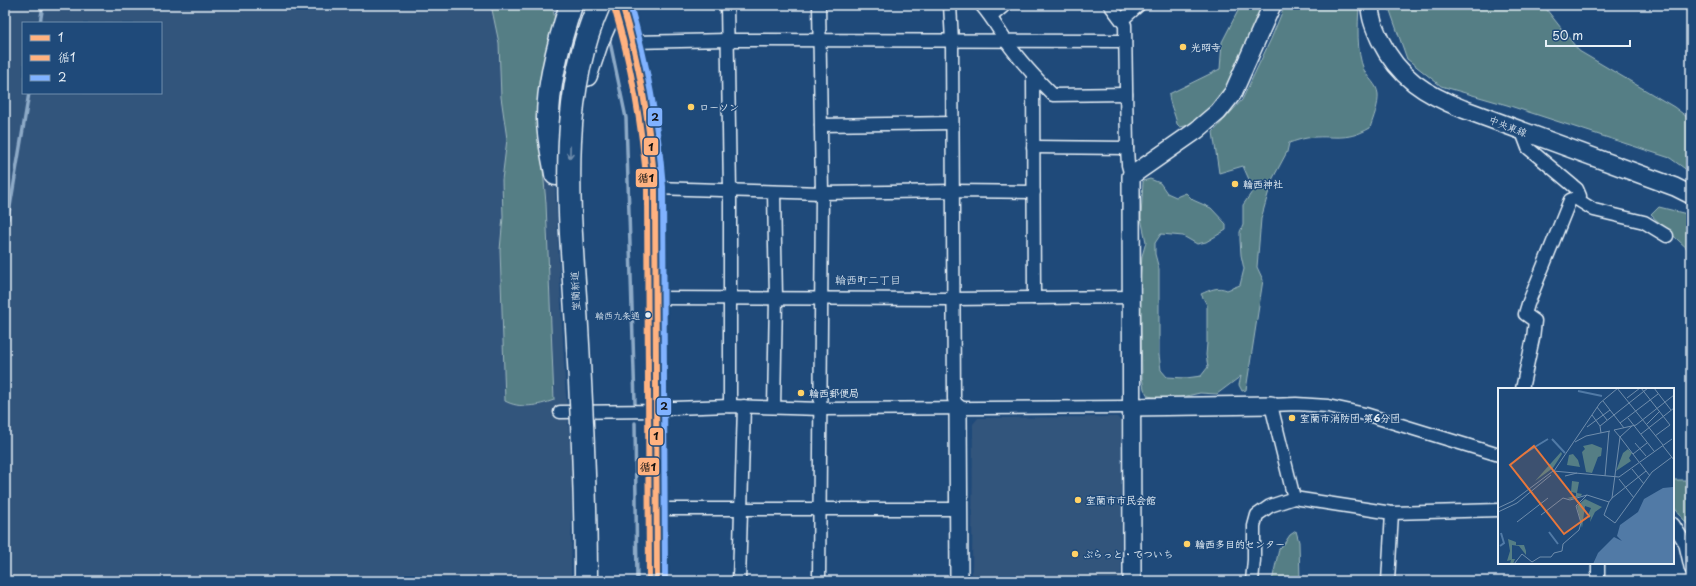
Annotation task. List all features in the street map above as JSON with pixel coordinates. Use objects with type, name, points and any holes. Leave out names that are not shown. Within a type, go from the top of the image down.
[{"type":"highway","points":[[556,174],[548,119],[553,73],[560,41],[571,5]]},
{"type":"highway","name":"室蘭新道","points":[[573,581],[571,476],[556,174],[557,117],[563,74],[583,5]]},
{"type":"highway","name":"室蘭新道","points":[[586,581],[584,475],[570,175],[572,124],[582,57],[599,5]]},
{"type":"highway","points":[[572,124],[597,42],[613,5]]},
{"type":"street","points":[[622,5],[634,42],[644,91],[652,141],[655,188],[657,581]]},
{"type":"street","points":[[727,5],[730,191],[730,406]]},
{"type":"street","points":[[819,5],[822,193],[819,581]]},
{"type":"street","points":[[950,5],[952,41],[954,399],[958,408],[959,581]]},
{"type":"street","points":[[982,5],[992,16],[1006,41],[1033,75],[1053,95],[1126,94]]},
{"type":"street","points":[[992,16],[1005,5]]},
{"type":"street","points":[[1110,5],[1125,25],[1127,148],[1128,165],[1131,176],[1132,581]]},
{"type":"street","points":[[1122,20],[1139,5]]},
{"type":"street","points":[[1131,176],[1197,130],[1218,112],[1236,87],[1272,5]]},
{"type":"street","name":"中央東線","points":[[1370,5],[1373,23],[1388,55],[1397,68],[1409,80],[1425,92],[1442,101],[1522,132],[1667,184],[1691,195]]},
{"type":"street","points":[[634,42],[727,40],[1125,40]]},
{"type":"street","points":[[1033,75],[1034,298]]},
{"type":"street","points":[[821,125],[952,124]]},
{"type":"street","points":[[1522,132],[1528,148],[1577,189],[1580,196],[1570,200],[1525,314],[1534,321],[1533,338],[1522,388]]},
{"type":"street","points":[[1033,147],[1127,148]]},
{"type":"street","points":[[655,188],[822,193],[953,191],[1034,192]]},
{"type":"street","points":[[774,192],[776,298],[774,407]]},
{"type":"street","points":[[1576,198],[1594,210],[1644,222],[1667,236]]},
{"type":"street","points":[[656,298],[953,299],[1131,296]]},
{"type":"street","points":[[560,412],[657,411],[674,408],[730,406],[821,408],[958,408],[1296,404],[1328,406],[1364,414],[1498,455]]},
{"type":"street","points":[[1271,405],[1294,498]]},
{"type":"street","points":[[739,581],[744,406]]},
{"type":"street","points":[[1252,581],[1254,526],[1258,515],[1270,506],[1294,498],[1392,513],[1498,510]]},
{"type":"street","points":[[657,509],[959,509]]},
{"type":"street","points":[[1388,581],[1392,513]]},
{"type":"street","points":[[1674,526],[1685,543],[1691,569]]},
{"type":"street","points":[[1598,564],[1598,581]]},
{"type":"shaded area","points":[[5,5],[544,5],[561,102],[554,164],[565,385],[572,469],[571,581],[5,581]]},
{"type":"shaded area","points":[[1117,417],[1121,421],[1121,581],[972,581],[973,424],[978,418]]},
{"type":"green space","points":[[491,5],[552,5],[557,28],[543,82],[542,159],[546,203],[554,400],[529,406],[511,404],[505,401],[500,250],[503,217],[502,180],[507,139],[501,97],[499,43]]},
{"type":"green space","points":[[1241,5],[1264,5],[1240,68],[1219,101],[1190,125],[1180,127],[1177,124],[1169,94],[1220,69],[1222,42]]},
{"type":"green space","points":[[1285,5],[1359,5],[1358,38],[1361,62],[1364,70],[1376,87],[1378,94],[1377,107],[1370,128],[1361,133],[1345,137],[1316,137],[1300,139],[1289,143],[1287,152],[1272,180],[1261,219],[1257,267],[1263,280],[1246,390],[1242,391],[1239,385],[1241,376],[1217,394],[1200,393],[1169,400],[1148,396],[1144,389],[1142,377],[1140,282],[1142,256],[1146,242],[1141,218],[1143,181],[1150,179],[1160,183],[1167,193],[1176,197],[1186,193],[1193,200],[1211,208],[1226,224],[1226,230],[1206,242],[1197,244],[1183,236],[1161,234],[1155,243],[1155,254],[1159,269],[1159,355],[1161,370],[1167,377],[1186,378],[1201,376],[1208,367],[1206,355],[1207,305],[1201,294],[1217,288],[1227,290],[1240,285],[1244,269],[1240,240],[1240,232],[1243,225],[1243,205],[1252,192],[1251,184],[1243,166],[1219,173],[1213,132],[1242,100],[1271,39]]},
{"type":"green space","points":[[1388,5],[1543,5],[1579,51],[1674,107],[1691,120],[1691,173],[1670,158],[1507,105],[1441,86],[1407,59]]},
{"type":"green space","points":[[1659,207],[1691,215],[1691,252],[1651,215]]},
{"type":"green space","points":[[1674,480],[1691,481],[1691,529],[1674,507]]},
{"type":"green space","points":[[1296,531],[1299,542],[1300,581],[1272,581],[1279,549],[1290,535]]},
{"type":"waterway","points":[[40,22],[43,5]]},
{"type":"waterway","points":[[609,37],[626,118],[635,403]]},
{"type":"waterway","points":[[8,219],[29,94]]},
{"type":"waterway","points":[[5,262],[8,243]]},
{"type":"waterway","points":[[635,423],[637,581]]},
{"type":"transit line","name":"1","points":[[622,5],[634,50],[643,95],[655,188],[657,581]]},
{"type":"transit line","name":"2","points":[[630,5],[642,50],[651,95],[663,187],[665,581]]},
{"type":"transit line","name":"循1","points":[[614,7],[631,74],[642,142],[647,188],[649,581]]},
{"type":"place","name":"光昭寺","points":[[1183,47]]},
{"type":"place","name":"ローソン","points":[[691,107]]},
{"type":"place","name":"輪西神社","points":[[1235,184]]},
{"type":"place","name":"輪西九条通","points":[[648,315]]},
{"type":"place","name":"輪西郵便局","points":[[801,393]]},
{"type":"place","name":"室蘭市消防団 第6分団","points":[[1292,418]]},
{"type":"place","name":"室蘭市市民会館","points":[[1078,500]]},
{"type":"place","name":"輪西多目的センター","points":[[1187,544]]},
{"type":"place","name":"ぷらっと・てついち","points":[[1075,554]]},
{"type":"district","name":"輪西町二丁目","points":[[868,280]]}]
